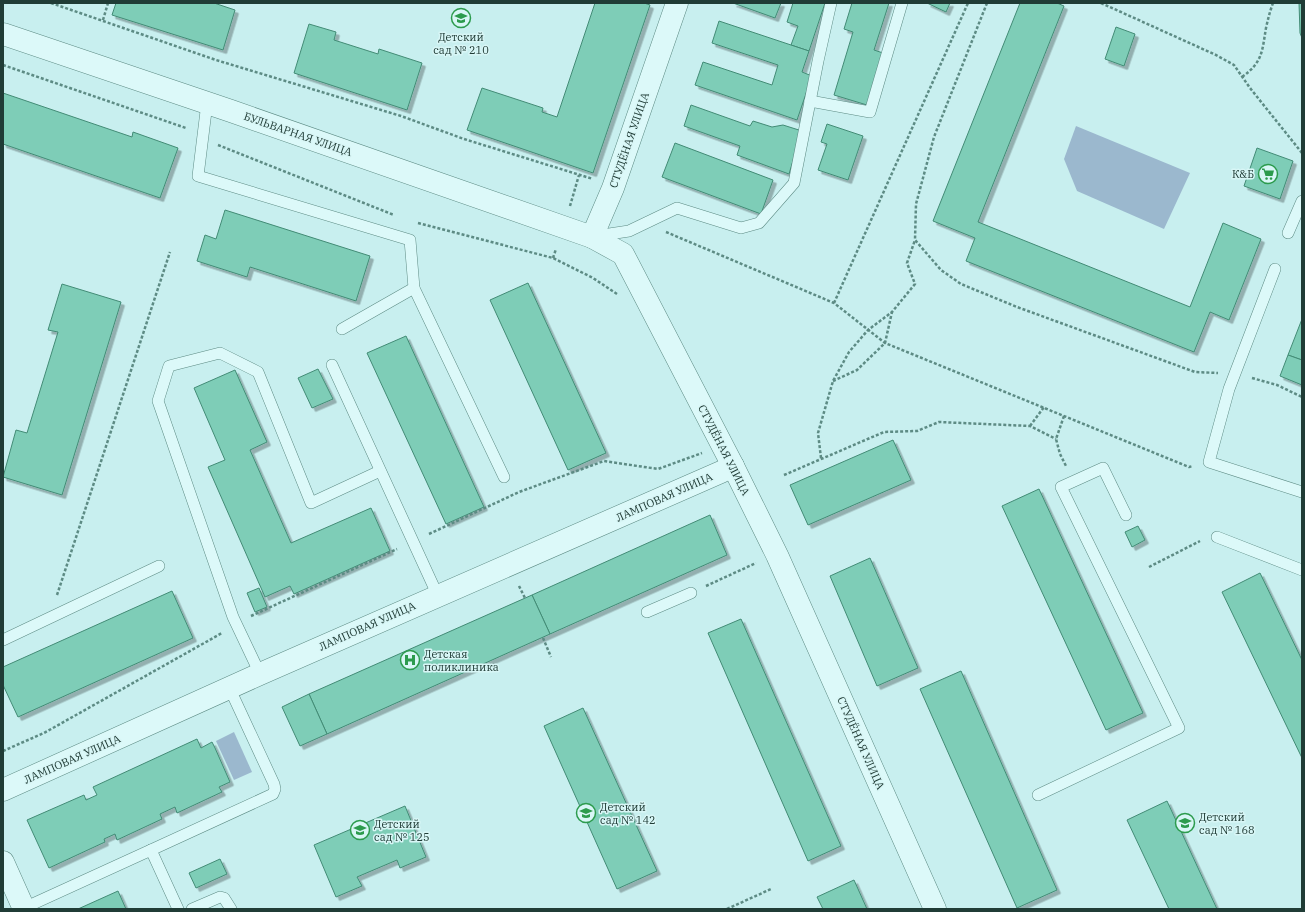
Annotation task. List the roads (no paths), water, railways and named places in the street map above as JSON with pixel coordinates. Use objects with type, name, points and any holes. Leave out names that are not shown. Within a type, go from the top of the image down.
[{"type":"street","name":"СТУДЁНАЯ УЛИЦА","points":[[677,3],[613,188],[592,237],[622,254],[733,466],[777,555],[935,909]]},
{"type":"street","name":"БУЛЬВАРНАЯ УЛИЦА","points":[[3,34],[207,103],[592,237]]},
{"type":"street","name":"ЛАМПОВАЯ УЛИЦА","points":[[3,790],[229,687],[733,466]]},
{"type":"street","points":[[3,862],[24,908]]},
{"type":"lane","points":[[592,237],[629,231],[677,208],[741,228],[759,223],[794,183],[831,3]]},
{"type":"lane","points":[[810,102],[870,112],[902,3]]},
{"type":"lane","points":[[207,103],[198,176],[410,240],[414,288],[504,477]]},
{"type":"lane","points":[[1288,233],[1302,201]]},
{"type":"lane","points":[[1275,269],[1229,388],[1209,462],[1302,492]]},
{"type":"lane","points":[[342,329],[414,288]]},
{"type":"lane","points":[[260,674],[237,624],[158,401],[169,366],[220,353],[258,372],[312,503],[380,471]]},
{"type":"lane","points":[[332,365],[438,596]]},
{"type":"lane","points":[[1038,795],[1179,728],[1061,487],[1103,468],[1126,515]]},
{"type":"lane","points":[[1218,537],[1302,570]]},
{"type":"lane","points":[[3,640],[158,566]]},
{"type":"lane","points":[[647,612],[691,593]]},
{"type":"lane","points":[[24,908],[272,794],[275,789],[274,784],[229,687]]},
{"type":"lane","points":[[151,850],[178,909]]},
{"type":"lane","points":[[192,909],[220,897],[224,898],[230,909]]},
{"type":"place","name":"Детский сад № 210","points":[[461,18]]},
{"type":"place","name":"К&Б","points":[[1268,174]]},
{"type":"place","name":"Детская поликлиника","points":[[410,660]]},
{"type":"place","name":"Детский сад № 142","points":[[586,813]]},
{"type":"place","name":"Детский сад № 168","points":[[1185,823]]},
{"type":"place","name":"Детский сад № 125","points":[[360,830]]}]
